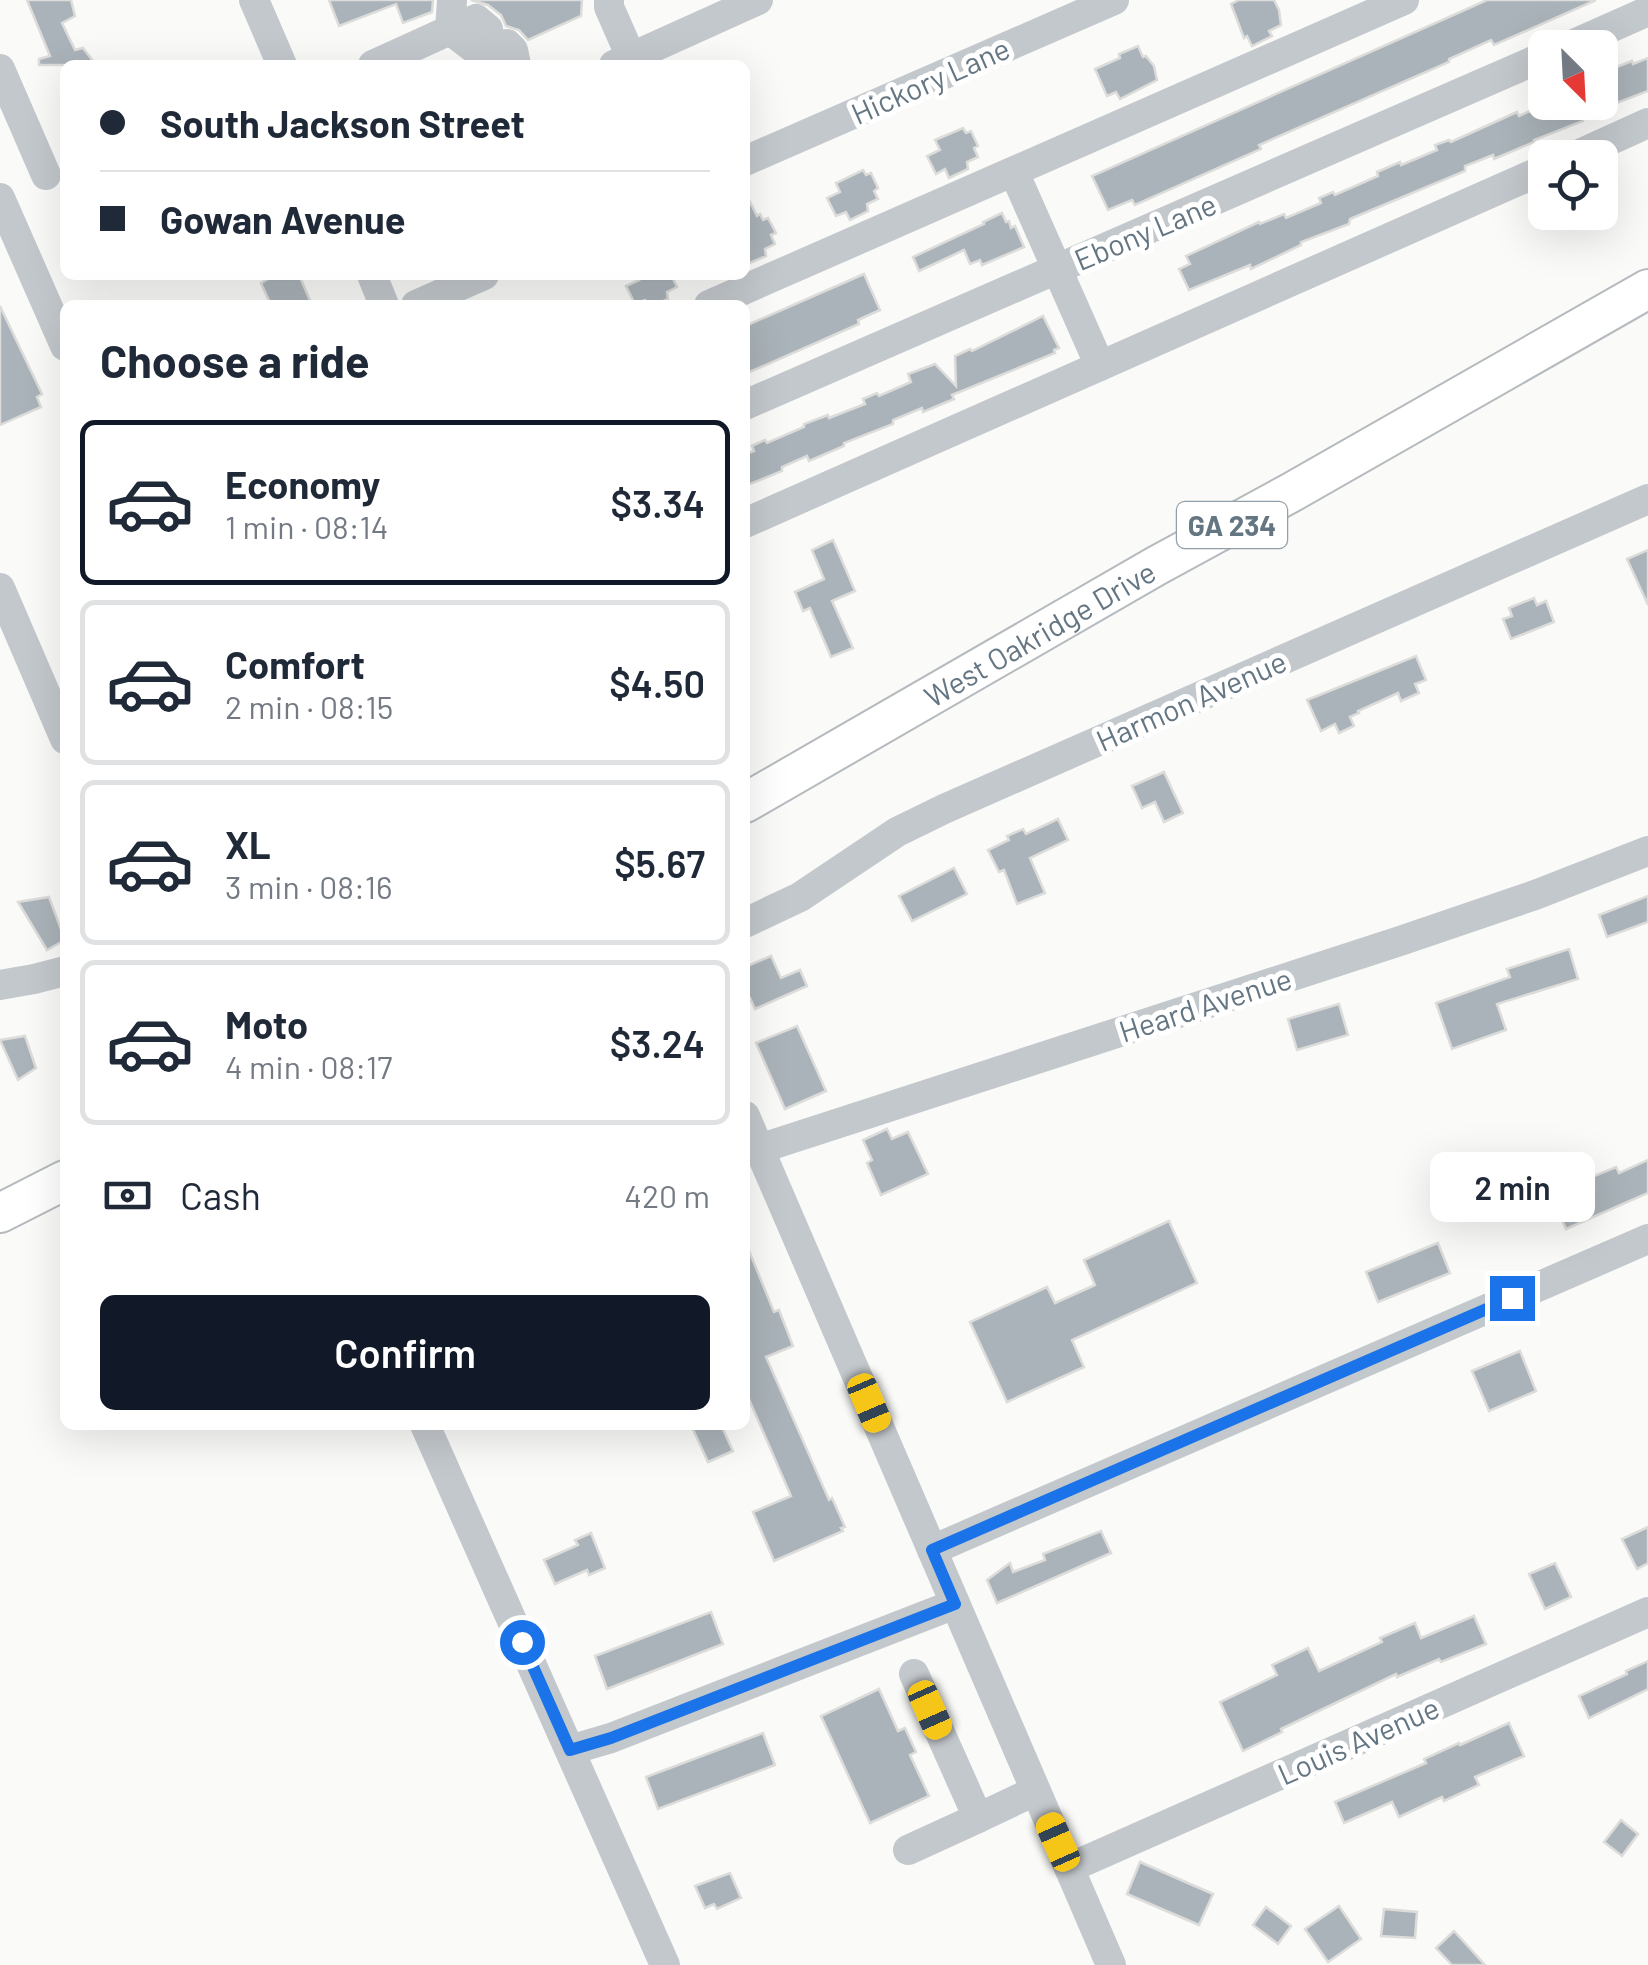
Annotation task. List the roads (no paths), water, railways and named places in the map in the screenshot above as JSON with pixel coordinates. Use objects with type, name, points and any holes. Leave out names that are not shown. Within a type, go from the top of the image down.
[{"type":"main road","name":"West Oakridge Drive","points":[[750,800],[1648,289]]},
{"type":"main road","points":[[0,1213],[60,1183]]},
{"type":"street","points":[[254,0],[280,60]]},
{"type":"street","points":[[625,60],[758,0]]},
{"type":"street","name":"Hickory Lane","points":[[750,159],[1114,0]]},
{"type":"street","points":[[720,300],[1404,0]]},
{"type":"street","points":[[614,2],[623,60]]},
{"type":"street","points":[[1605,30],[1648,11]]},
{"type":"street","points":[[381,60],[451,15],[502,51]]},
{"type":"street","name":"Ebony Lane","points":[[750,402],[1528,63]]},
{"type":"street","points":[[0,69],[55,171],[0,198],[60,335]]},
{"type":"street","points":[[1612,140],[1648,124]]},
{"type":"street","points":[[1014,172],[1100,366]]},
{"type":"street","points":[[750,521],[1528,177]]},
{"type":"street","points":[[427,300],[473,280]]},
{"type":"street","name":"Harmon Avenue","points":[[750,920],[800,897],[897,832],[944,808],[1648,500]]},
{"type":"street","points":[[0,588],[60,727]]},
{"type":"street","name":"Heard Avenue","points":[[759,1149],[1400,941],[1648,852]]},
{"type":"street","points":[[2,978],[34,979],[60,971]]},
{"type":"street","points":[[750,1128],[1114,1965]]},
{"type":"street","points":[[932,1550],[1648,1239]]},
{"type":"street","points":[[427,1430],[665,1965]]},
{"type":"street","points":[[570,1750],[611,1738],[955,1604]]},
{"type":"street","name":"Louis Avenue","points":[[1069,1868],[1648,1612]]},
{"type":"street","points":[[914,1674],[978,1818]]},
{"type":"street","points":[[908,1850],[1036,1791]]}]
